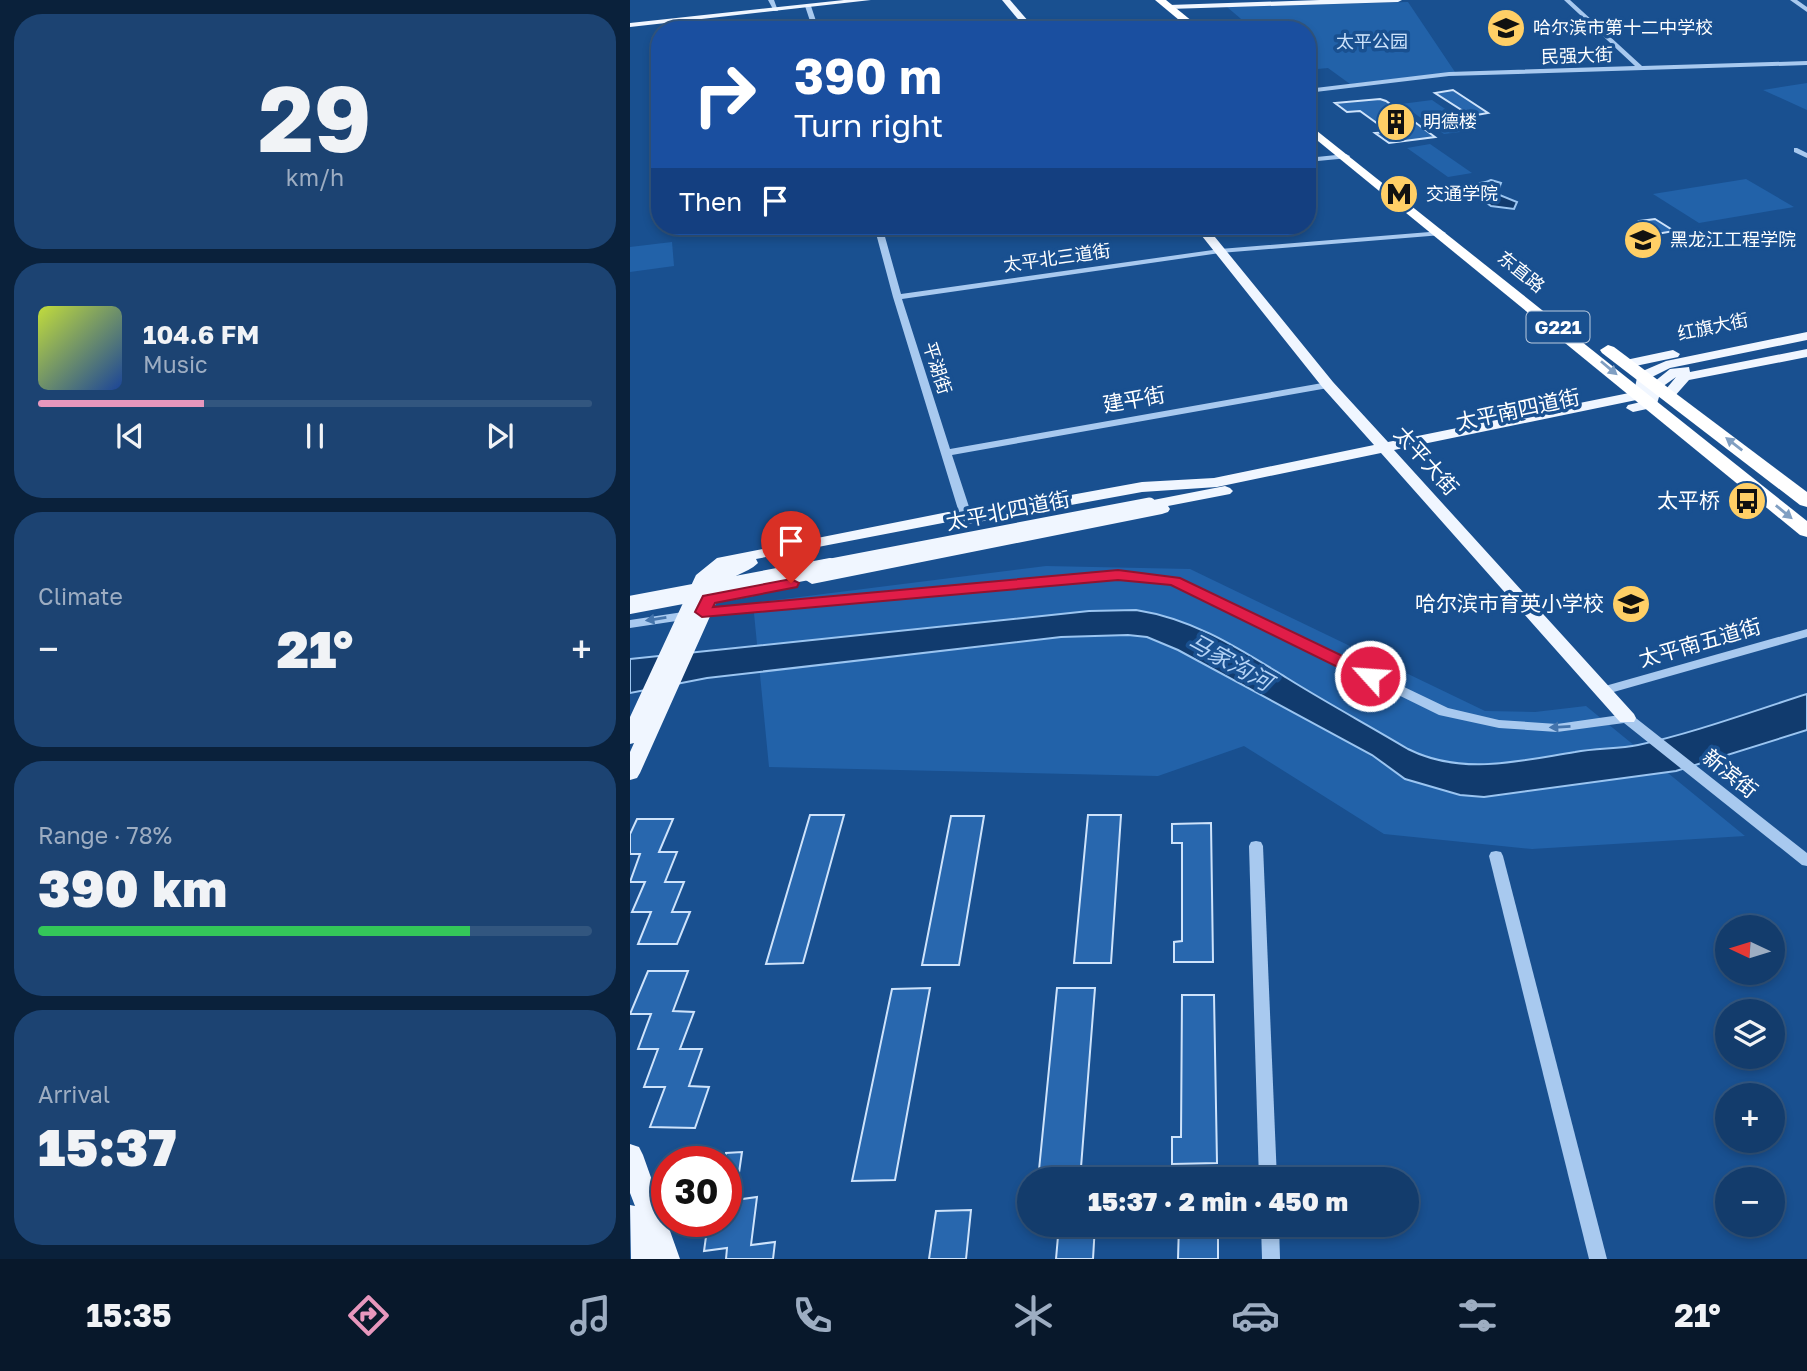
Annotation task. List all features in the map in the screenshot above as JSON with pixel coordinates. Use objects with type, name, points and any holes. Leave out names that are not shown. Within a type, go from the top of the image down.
[{"type":"highway","points":[[1150,0],[1176,21]]},
{"type":"highway","points":[[1160,0],[1186,21]]},
{"type":"highway","name":"东直路","points":[[1316,123],[1807,501]]},
{"type":"highway","name":"东直路","points":[[1316,132],[1807,531]]},
{"type":"main road","points":[[669,21],[867,0]]},
{"type":"main road","points":[[1006,0],[1024,21]]},
{"type":"main road","points":[[1169,8],[1398,0]]},
{"type":"main road","points":[[630,25],[651,23]]},
{"type":"main road","name":"太平大街","points":[[1207,235],[1328,384],[1627,718]]},
{"type":"main road","name":"红旗大街","points":[[1626,364],[1807,327]]},
{"type":"main road","name":"红旗大街","points":[[1671,369],[1807,336]]},
{"type":"main road","name":"红旗大街","points":[[1671,369],[1807,345]]},
{"type":"main road","points":[[1669,394],[1684,377],[1807,353]]},
{"type":"main road","points":[[1646,400],[1649,380],[1671,369]]},
{"type":"main road","name":"太平南四道街","points":[[1389,452],[1646,400]]},
{"type":"main road","name":"太平北四道街","points":[[630,593],[1216,487],[1389,452]]},
{"type":"main road","points":[[630,773],[647,717],[697,607],[719,580],[741,565],[1142,487],[1216,487]]},
{"type":"main road","points":[[697,607],[1148,513],[1216,487]]},
{"type":"main road","name":"太平北四道街","points":[[630,605],[1146,500]]},
{"type":"main road","points":[[630,738],[647,717]]},
{"type":"main road","points":[[630,1155],[666,1259]]},
{"type":"main road","points":[[630,1217],[645,1259]]},
{"type":"street","points":[[771,0],[776,10]]},
{"type":"street","points":[[1567,0],[1640,68]]},
{"type":"street","points":[[1793,0],[1807,10]]},
{"type":"street","points":[[808,6],[813,21]]},
{"type":"street","name":"民强大街","points":[[1316,90],[1449,74],[1807,63]]},
{"type":"street","points":[[1807,147],[1797,150],[1807,155]]},
{"type":"street","points":[[1316,159],[1346,156]]},
{"type":"street","name":"太平北三道街","points":[[897,297],[1220,251],[1442,233]]},
{"type":"street","name":"平湖街","points":[[880,235],[897,297],[967,519]]},
{"type":"street","name":"建平街","points":[[948,453],[1328,384]]},
{"type":"street","points":[[630,624],[697,607],[1118,575],[1175,581],[1444,712],[1499,724],[1558,728],[1627,718]]},
{"type":"street","name":"太平南五道街","points":[[1603,691],[1807,633]]},
{"type":"street","name":"新滨街","points":[[1627,718],[1807,861]]},
{"type":"street","points":[[1256,846],[1268,1167]]},
{"type":"street","points":[[1496,856],[1598,1259]]},
{"type":"street","points":[[1270,1237],[1271,1259]]},
{"type":"green space","name":"太平公园","points":[[1408,2],[1455,72],[1350,84],[1328,68],[1316,69],[1316,21],[1243,21],[1227,7]]},
{"type":"green space","points":[[1807,83],[1807,110],[1763,90]]},
{"type":"green space","points":[[1432,100],[1476,130],[1444,134],[1401,104]]},
{"type":"green space","points":[[1430,144],[1472,173],[1448,177],[1407,148]]},
{"type":"green space","points":[[1746,179],[1794,207],[1699,223],[1653,194]]},
{"type":"green space","points":[[672,242],[674,266],[630,272],[630,247]]},
{"type":"green space","points":[[1046,566],[1190,569],[1485,711],[1535,712],[1586,706],[1745,836],[1532,849],[1384,834],[1244,746],[1158,776],[769,767],[753,603]]},
{"type":"water","points":[[1491,180],[1501,183],[1497,194],[1517,202],[1514,209],[1491,206],[1463,185]]},
{"type":"water","name":"马家沟河","points":[[1136,610],[1177,620],[1215,636],[1408,749],[1449,762],[1490,764],[1638,745],[1702,728],[1807,694],[1807,730],[1676,771],[1484,797],[1460,795],[1405,779],[1372,755],[1178,650],[1147,637],[1061,637],[707,678],[630,693],[630,659],[1089,611]]},
{"type":"building","points":[[1453,90],[1488,113],[1471,116],[1435,93]]},
{"type":"building","name":"明德楼","points":[[1380,99],[1435,137],[1389,143],[1375,133],[1389,132],[1360,111],[1347,112],[1335,103]]},
{"type":"building","points":[[1655,219],[1674,231],[1645,236],[1630,230],[1643,223],[1640,221]]},
{"type":"building","points":[[810,815],[844,815],[803,963],[766,964]]},
{"type":"building","points":[[1088,815],[1121,815],[1111,963],[1074,963]]},
{"type":"building","points":[[951,816],[984,816],[959,965],[922,965]]},
{"type":"building","points":[[637,819],[673,819],[659,852],[677,852],[665,882],[684,882],[672,912],[690,912],[677,944],[638,944],[651,912],[632,912],[645,882],[630,882],[640,854],[630,854],[630,834]]},
{"type":"building","points":[[1211,823],[1213,962],[1174,962],[1174,942],[1182,941],[1182,843],[1172,843],[1172,824]]},
{"type":"building","points":[[648,971],[688,971],[673,1011],[694,1012],[680,1049],[702,1049],[689,1086],[709,1087],[695,1128],[650,1127],[665,1087],[644,1087],[658,1049],[638,1049],[651,1014],[630,1014]]},
{"type":"building","points":[[930,988],[895,1180],[852,1181],[892,989]]},
{"type":"building","points":[[1057,988],[1095,988],[1081,1167],[1039,1167]]},
{"type":"building","points":[[1182,995],[1214,995],[1217,1163],[1172,1164],[1172,1137],[1181,1137]]},
{"type":"building","points":[[757,1197],[751,1245],[775,1242],[773,1259],[726,1259],[727,1248],[704,1251],[706,1237],[742,1237],[742,1199]]},
{"type":"building","points":[[971,1210],[966,1259],[929,1259],[936,1211]]},
{"type":"building","points":[[1058,1237],[1094,1237],[1093,1259],[1056,1259]]},
{"type":"building","points":[[1179,1237],[1218,1237],[1218,1259],[1178,1259]]},
{"type":"place","name":"哈尔滨市第十二中学校","points":[[1506,28]]},
{"type":"place","name":"明德楼","points":[[1396,122]]},
{"type":"place","name":"交通学院","points":[[1399,194]]},
{"type":"place","name":"黑龙江工程学院","points":[[1643,240]]},
{"type":"place","name":"太平桥","points":[[1747,501]]},
{"type":"place","name":"哈尔滨市育英小学校","points":[[1631,604]]},
{"type":"route","points":[[791,583],[709,599],[702,612],[1118,575],[1175,581],[1370,676]]}]
